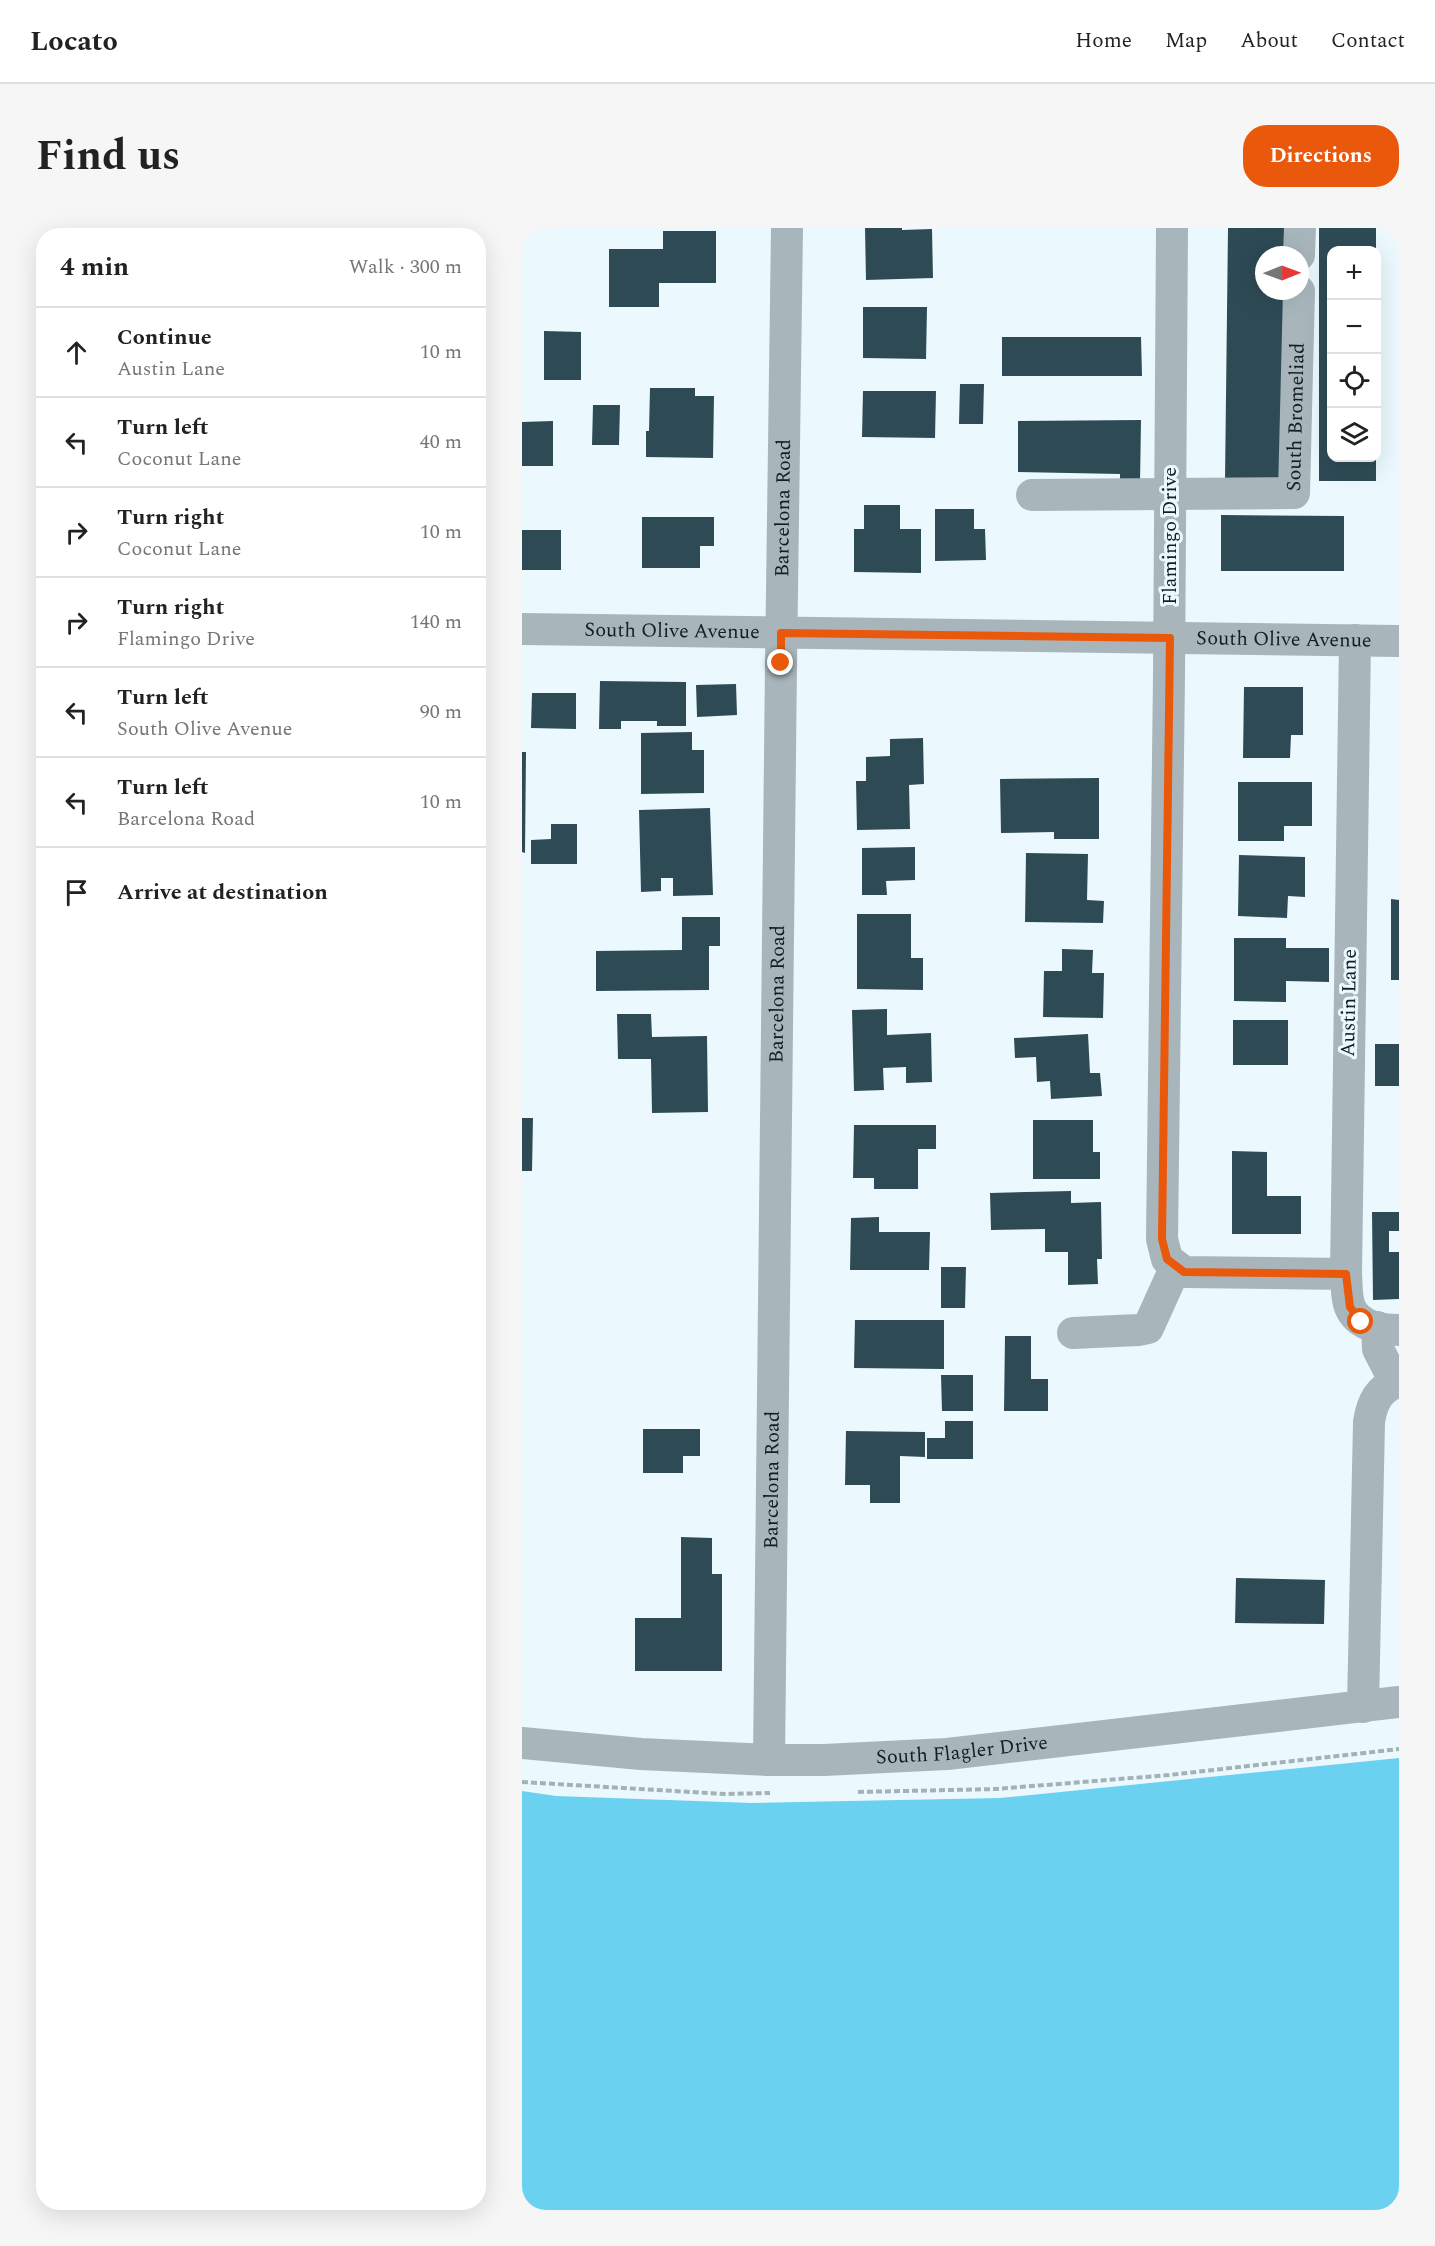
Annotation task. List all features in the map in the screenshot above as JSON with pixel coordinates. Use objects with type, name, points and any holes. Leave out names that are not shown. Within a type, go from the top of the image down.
[{"type":"street","name":"Barcelona Road","points":[[769,1760],[781,633],[788,228]]},
{"type":"street","name":"Flamingo Drive","points":[[1169,1252],[1173,228]]},
{"type":"street","points":[[1299,246],[1300,228]]},
{"type":"street","name":"South Bromeliad","points":[[1171,494],[1294,493],[1299,300]]},
{"type":"street","points":[[1032,495],[1171,494]]},
{"type":"street","name":"South Olive Avenue","points":[[522,629],[1399,641]]},
{"type":"street","name":"Austin Lane","points":[[1355,640],[1346,1274],[1350,1307],[1361,1322],[1388,1328]]},
{"type":"street","points":[[1169,1252],[1184,1272],[1346,1274]]},
{"type":"street","points":[[1073,1333],[1148,1328],[1169,1252]]},
{"type":"street","points":[[1363,1707],[1369,1422],[1371,1408],[1379,1392],[1397,1382],[1378,1349],[1388,1328]]},
{"type":"street","name":"South Flagler Drive","points":[[522,1743],[641,1754],[769,1760],[824,1760],[947,1754],[1399,1702]]},
{"type":"water","points":[[1399,1758],[1399,2210],[522,2210],[522,1791],[556,1796],[752,1803],[1000,1798]]},
{"type":"building","points":[[522,228],[525,228],[525,239],[522,239]]},
{"type":"building","points":[[865,228],[932,229],[933,278],[866,280]]},
{"type":"building","points":[[1228,228],[1284,228],[1284,246],[1255,246],[1255,300],[1284,300],[1282,480],[1225,480]]},
{"type":"building","points":[[1319,228],[1376,228],[1376,246],[1327,246],[1327,462],[1376,462],[1376,481],[1319,481]]},
{"type":"building","points":[[663,231],[716,231],[716,283],[659,283],[659,307],[609,307],[609,249],[663,249]]},
{"type":"building","points":[[863,307],[927,307],[926,359],[863,358]]},
{"type":"building","points":[[544,331],[581,332],[581,380],[544,380]]},
{"type":"building","points":[[1002,337],[1141,337],[1142,376],[1002,376]]},
{"type":"building","points":[[960,384],[984,384],[983,424],[959,424]]},
{"type":"building","points":[[650,388],[695,388],[695,396],[714,396],[713,458],[646,457]]},
{"type":"building","points":[[863,391],[936,391],[935,438],[862,437]]},
{"type":"building","points":[[593,405],[620,405],[619,445],[592,445]]},
{"type":"building","points":[[1141,420],[1140,484],[1120,483],[1120,474],[1018,472],[1018,421]]},
{"type":"building","points":[[553,421],[553,466],[522,466],[522,422]]},
{"type":"building","points":[[864,505],[900,505],[900,529],[921,529],[921,573],[854,572],[854,529],[864,529]]},
{"type":"building","points":[[935,509],[974,509],[974,529],[985,529],[986,560],[935,561]]},
{"type":"building","points":[[1221,515],[1344,516],[1344,571],[1221,571]]},
{"type":"building","points":[[642,517],[714,517],[714,546],[700,546],[700,568],[642,568]]},
{"type":"building","points":[[522,530],[561,530],[561,570],[522,570]]},
{"type":"building","points":[[600,681],[686,682],[686,726],[657,726],[657,721],[621,721],[621,729],[599,729]]},
{"type":"building","points":[[736,684],[737,715],[697,717],[696,685]]},
{"type":"building","points":[[1244,687],[1303,687],[1303,735],[1291,735],[1290,758],[1243,758]]},
{"type":"building","points":[[532,693],[576,693],[576,729],[531,728]]},
{"type":"building","points":[[692,732],[692,750],[704,750],[704,793],[641,794],[641,733]]},
{"type":"building","points":[[923,738],[924,784],[909,785],[910,829],[857,830],[856,781],[866,781],[866,757],[890,756],[890,739]]},
{"type":"building","points":[[522,752],[526,752],[525,853],[522,852]]},
{"type":"building","points":[[1099,778],[1099,839],[1054,839],[1054,832],[1001,833],[1000,779]]},
{"type":"building","points":[[1238,782],[1312,782],[1312,826],[1284,826],[1284,841],[1238,841]]},
{"type":"building","points":[[710,808],[713,895],[673,896],[673,878],[661,878],[661,891],[641,892],[639,810]]},
{"type":"building","points":[[551,824],[577,824],[577,864],[531,864],[531,840],[551,839]]},
{"type":"building","points":[[915,847],[915,880],[886,881],[887,895],[862,895],[862,848]]},
{"type":"building","points":[[1026,853],[1088,854],[1087,900],[1104,901],[1103,923],[1025,922]]},
{"type":"building","points":[[1239,855],[1305,857],[1305,897],[1288,896],[1287,918],[1238,916]]},
{"type":"building","points":[[1391,899],[1399,900],[1399,980],[1391,980]]},
{"type":"building","points":[[857,914],[911,914],[911,958],[923,958],[923,990],[857,989]]},
{"type":"building","points":[[682,917],[720,917],[720,946],[709,946],[709,990],[596,991],[596,951],[682,950]]},
{"type":"building","points":[[1234,938],[1286,938],[1286,948],[1329,948],[1329,982],[1286,981],[1286,1002],[1234,1001]]},
{"type":"building","points":[[1062,949],[1093,950],[1092,973],[1104,973],[1103,1018],[1043,1017],[1044,971],[1062,971]]},
{"type":"building","points":[[887,1009],[887,1035],[931,1033],[932,1082],[906,1083],[906,1067],[883,1068],[884,1090],[854,1091],[852,1010]]},
{"type":"building","points":[[617,1014],[651,1014],[652,1037],[707,1036],[708,1112],[652,1113],[651,1059],[618,1059]]},
{"type":"building","points":[[1233,1020],[1288,1020],[1288,1065],[1233,1065]]},
{"type":"building","points":[[1088,1034],[1090,1073],[1100,1073],[1102,1096],[1051,1099],[1050,1081],[1037,1082],[1036,1057],[1015,1058],[1014,1038]]},
{"type":"building","points":[[1375,1044],[1399,1044],[1399,1086],[1375,1086]]},
{"type":"building","points":[[522,1118],[533,1118],[532,1171],[522,1171]]},
{"type":"building","points":[[1033,1120],[1093,1120],[1093,1152],[1100,1152],[1100,1179],[1033,1179]]},
{"type":"building","points":[[854,1125],[936,1125],[936,1149],[918,1149],[918,1189],[874,1189],[874,1178],[853,1178]]},
{"type":"building","points":[[1232,1151],[1267,1152],[1267,1196],[1301,1196],[1301,1234],[1232,1234]]},
{"type":"building","points":[[1071,1191],[1071,1203],[1101,1202],[1102,1259],[1097,1259],[1098,1284],[1068,1285],[1068,1252],[1045,1252],[1045,1229],[991,1230],[990,1193]]},
{"type":"building","points":[[1372,1212],[1399,1212],[1399,1231],[1389,1231],[1389,1252],[1399,1252],[1399,1299],[1373,1300]]},
{"type":"building","points":[[879,1217],[879,1232],[930,1232],[929,1270],[850,1270],[851,1218]]},
{"type":"building","points":[[941,1267],[966,1267],[965,1308],[941,1308]]},
{"type":"building","points":[[855,1320],[944,1320],[944,1369],[854,1368]]},
{"type":"building","points":[[1005,1336],[1031,1336],[1031,1379],[1048,1379],[1048,1411],[1004,1411]]},
{"type":"building","points":[[941,1375],[973,1375],[973,1411],[942,1411]]},
{"type":"building","points":[[945,1421],[973,1421],[973,1459],[927,1459],[927,1438],[945,1438]]},
{"type":"building","points":[[643,1429],[700,1429],[700,1456],[683,1456],[683,1473],[643,1473]]},
{"type":"building","points":[[846,1431],[925,1432],[925,1457],[900,1456],[900,1503],[870,1503],[870,1485],[845,1485]]},
{"type":"building","points":[[681,1537],[712,1538],[712,1574],[722,1574],[722,1671],[635,1671],[635,1618],[681,1618]]},
{"type":"building","points":[[1236,1578],[1325,1580],[1324,1624],[1235,1623]]},
{"type":"route","points":[[781,663],[781,633],[1170,638],[1162,1239],[1167,1259],[1184,1272],[1346,1274],[1350,1307],[1361,1322]]}]
